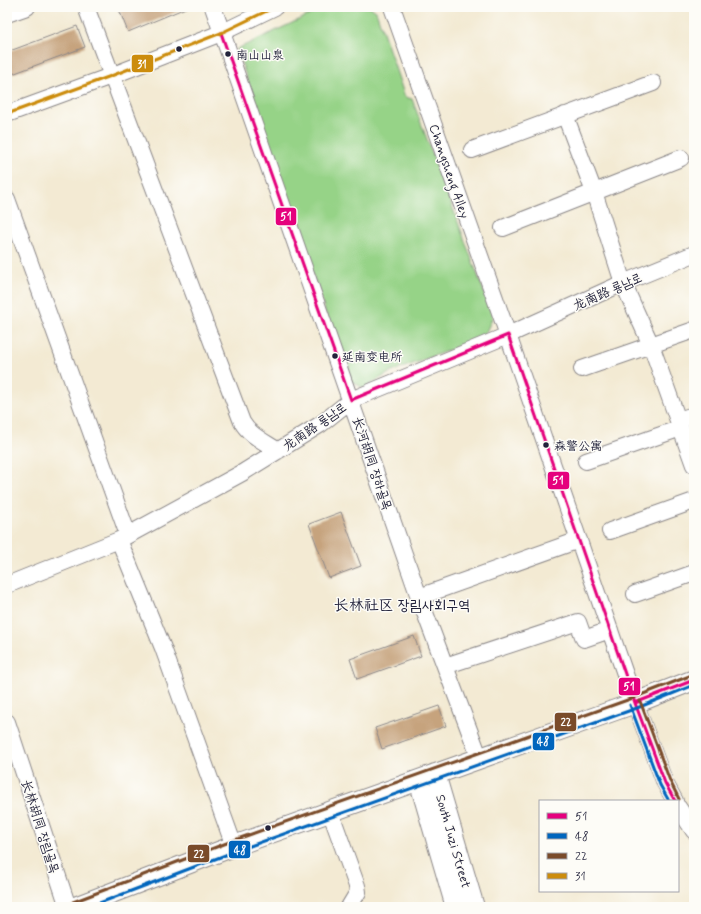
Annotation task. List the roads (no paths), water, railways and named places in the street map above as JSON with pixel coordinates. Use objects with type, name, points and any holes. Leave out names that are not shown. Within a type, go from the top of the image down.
[{"type":"main road","points":[[74,907],[234,846],[480,759],[694,680]]},
{"type":"main road","name":"South Juzi Street","points":[[427,777],[456,907]]},
{"type":"main road","name":"South Juzi Street","points":[[427,777],[474,907]]},
{"type":"street","points":[[7,14],[27,7]]},
{"type":"street","points":[[86,7],[242,422],[245,428],[278,451]]},
{"type":"street","name":"长河胡同 장하골목","points":[[213,7],[419,597],[480,759]]},
{"type":"street","points":[[7,114],[111,76],[221,33],[275,7]]},
{"type":"street","name":"Changsheng Alley","points":[[392,7],[508,335],[635,703],[665,783],[674,800]]},
{"type":"street","points":[[472,150],[652,83]]},
{"type":"street","points":[[565,115],[594,192],[624,283],[651,345],[694,465]]},
{"type":"street","points":[[503,228],[681,158]]},
{"type":"street","points":[[7,199],[123,537],[234,846]]},
{"type":"street","name":"龙南路 룡남로","points":[[7,585],[123,537],[242,473],[321,424],[351,400],[508,335],[624,283],[694,254]]},
{"type":"street","points":[[582,369],[694,330]]},
{"type":"street","points":[[586,461],[679,424],[694,415]]},
{"type":"street","points":[[610,531],[694,501]]},
{"type":"street","points":[[419,597],[579,540]]},
{"type":"street","points":[[635,594],[694,573]]},
{"type":"street","points":[[445,666],[578,622],[584,639],[610,630]]},
{"type":"street","name":"长林胡同 장림골목","points":[[7,722],[74,907]]},
{"type":"street","points":[[679,808],[694,831]]},
{"type":"street","points":[[330,811],[357,886],[358,892],[349,907]]},
{"type":"place","name":"南山山泉","points":[[228,54]]},
{"type":"place","name":"延南变电所","points":[[335,356]]},
{"type":"place","name":"森警公寓","points":[[546,445]]},
{"type":"district","name":"长林社区 장림사회구역","points":[[402,605]]}]
